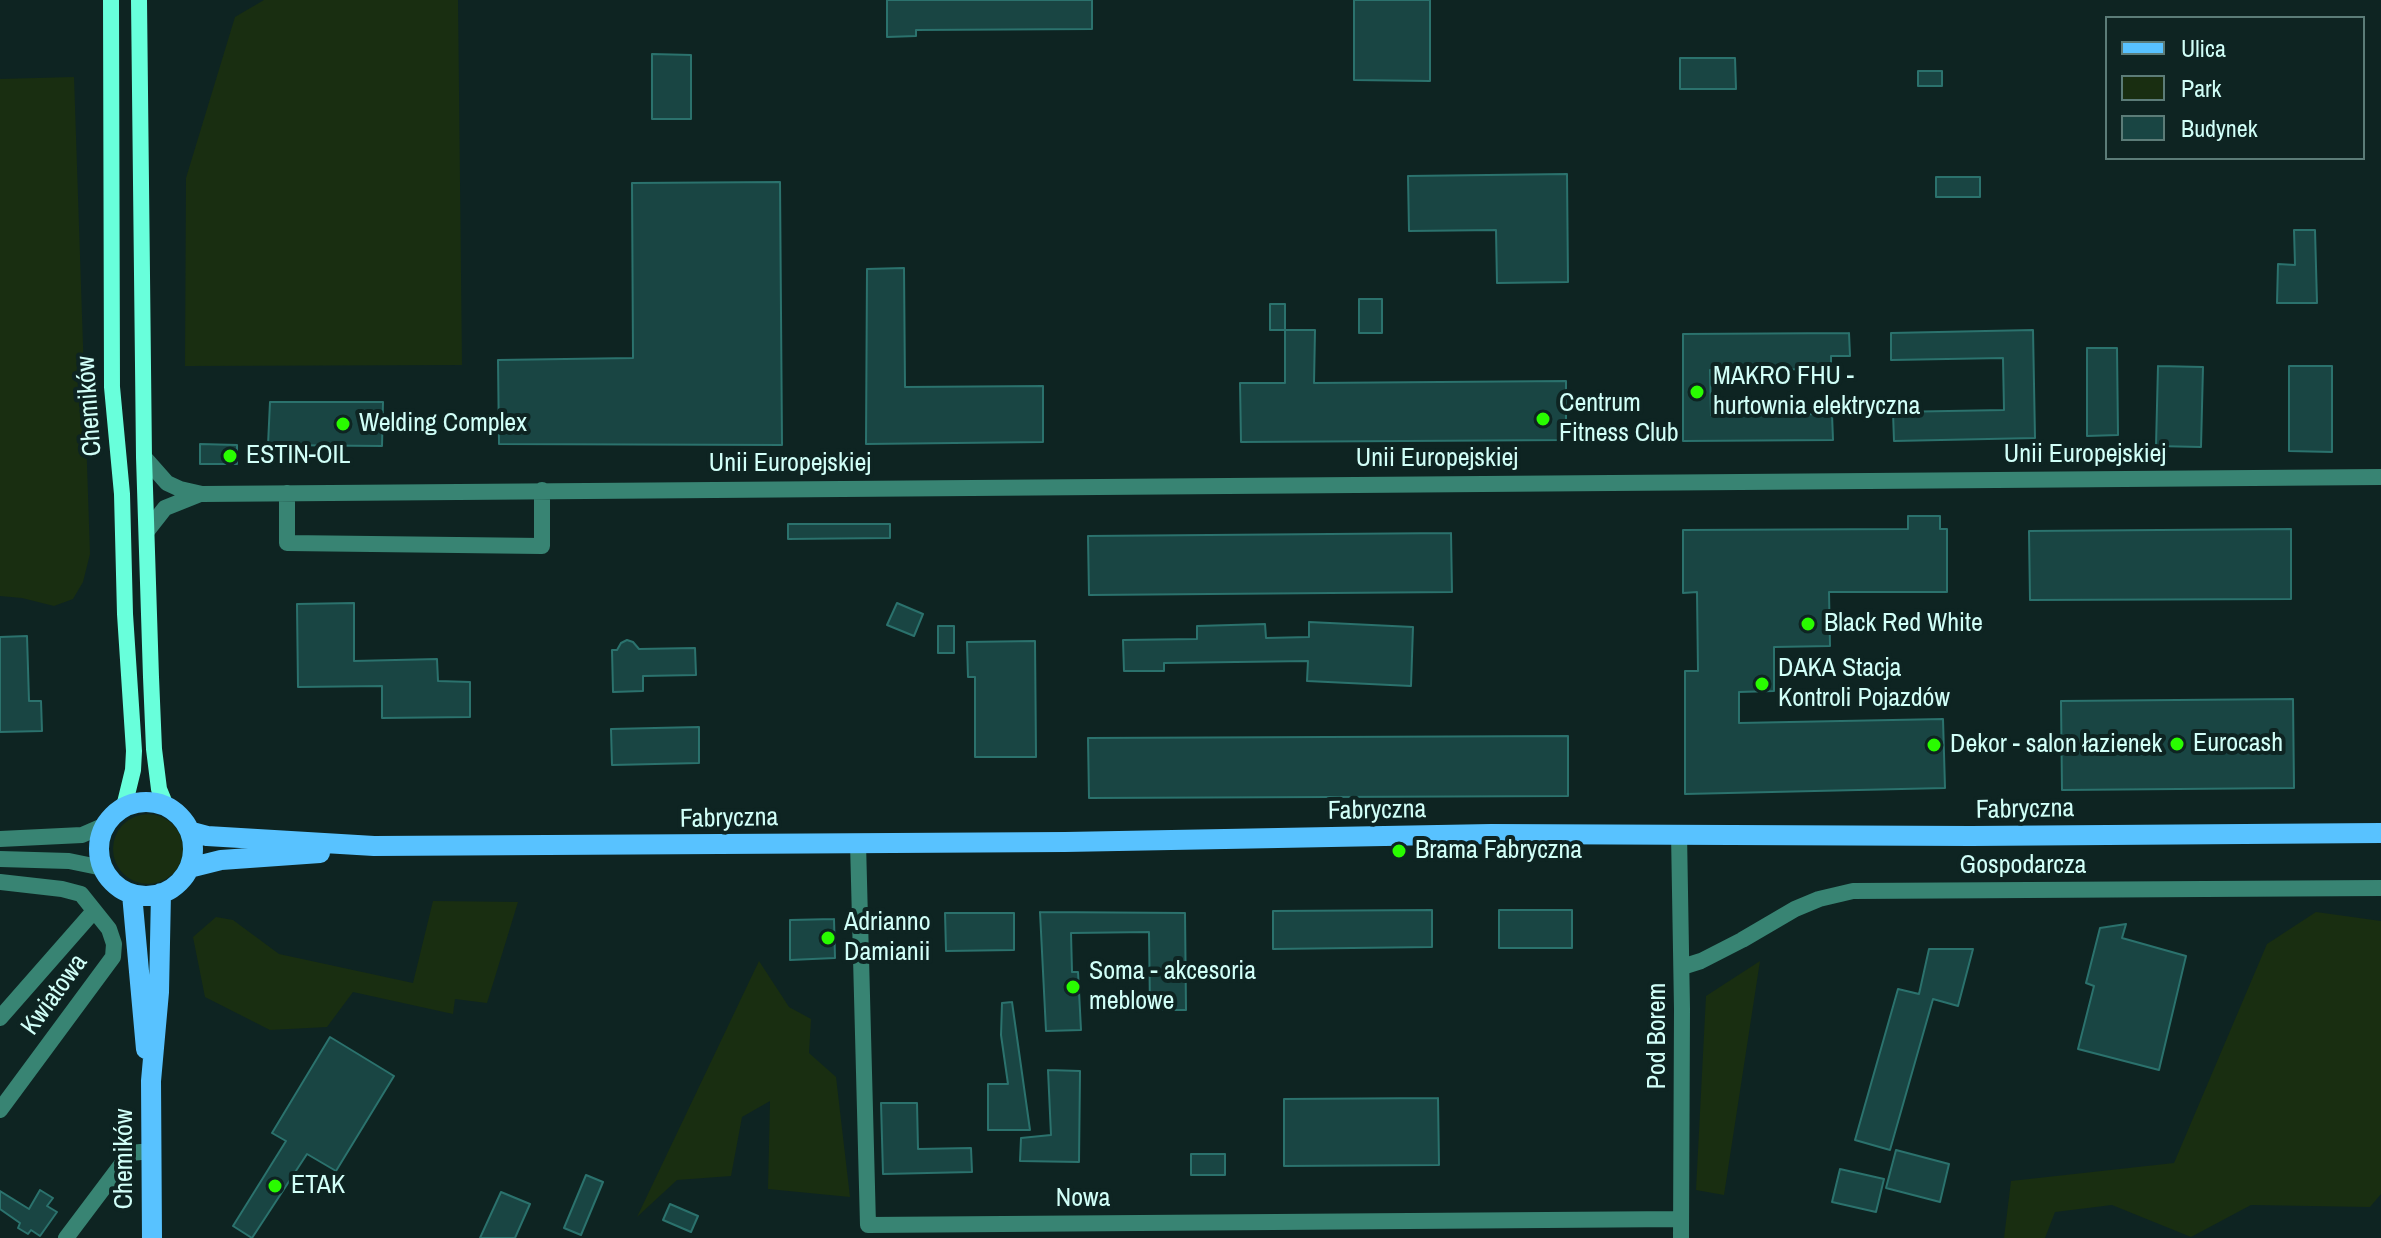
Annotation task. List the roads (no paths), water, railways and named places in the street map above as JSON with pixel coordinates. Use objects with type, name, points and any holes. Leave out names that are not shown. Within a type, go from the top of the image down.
[{"type":"main road","name":"Chemików","points":[[111,0],[112,387],[122,494],[125,614],[134,751],[124,807]]},
{"type":"main road","name":"Chemików","points":[[139,0],[144,457],[152,723],[159,789],[166,806]]},
{"type":"main road","points":[[145,802],[166,806],[177,813],[192,832],[193,849],[189,868],[174,887],[161,893],[147,896],[132,894],[110,879],[103,868],[99,853],[105,825],[124,807],[145,802]]},
{"type":"main road","name":"Fabryczna","points":[[192,832],[207,836],[374,846],[1679,833],[1971,836],[2381,833]]},
{"type":"main road","name":"Fabryczna","points":[[189,868],[221,860],[374,846]]},
{"type":"main road","name":"Chemików","points":[[152,1238],[151,1081],[159,992],[161,893]]},
{"type":"main road","name":"Chemików","points":[[132,894],[139,945],[142,1021],[151,1081]]},
{"type":"street","name":"Unii Europejskiej","points":[[144,457],[167,483],[202,494],[2381,477]]},
{"type":"street","points":[[287,493],[287,543],[542,546],[542,490]]},
{"type":"street","name":"Unii Europejskiej","points":[[147,531],[165,508],[202,494]]},
{"type":"street","points":[[0,839],[82,835],[105,825]]},
{"type":"street","name":"Pod Borem","points":[[1679,833],[1681,1238]]},
{"type":"street","name":"Nowa","points":[[858,843],[868,1225],[1681,1219]]},
{"type":"street","points":[[0,859],[69,861],[103,868]]},
{"type":"street","name":"Kwiatowa","points":[[0,882],[81,894],[109,929],[114,944],[113,957],[0,1110]]},
{"type":"street","name":"Gospodarcza","points":[[1682,967],[1701,961],[1807,904],[1853,891],[2381,888]]},
{"type":"street","points":[[0,1018],[93,912]]},
{"type":"street","points":[[66,1238],[130,1153],[152,1151]]},
{"type":"place","name":"MAKRO FHU - hurtownia elektryczna","points":[[1697,392]]},
{"type":"place","name":"Centrum Fitness Club","points":[[1543,419]]},
{"type":"place","name":"Welding Complex","points":[[343,424]]},
{"type":"place","name":"ESTIN-OIL","points":[[230,456]]},
{"type":"place","name":"Black Red White","points":[[1808,624]]},
{"type":"place","name":"DAKA Stacja Kontroli Pojazdów","points":[[1762,684]]},
{"type":"place","name":"Eurocash","points":[[2177,744]]},
{"type":"place","name":"Dekor - salon łazienek","points":[[1934,745]]},
{"type":"place","name":"Brama Fabryczna","points":[[1399,851]]},
{"type":"place","name":"Adrianno Damianii","points":[[828,938]]},
{"type":"place","name":"Soma - akcesoria meblowe","points":[[1073,987]]},
{"type":"place","name":"ETAK","points":[[275,1186]]}]
